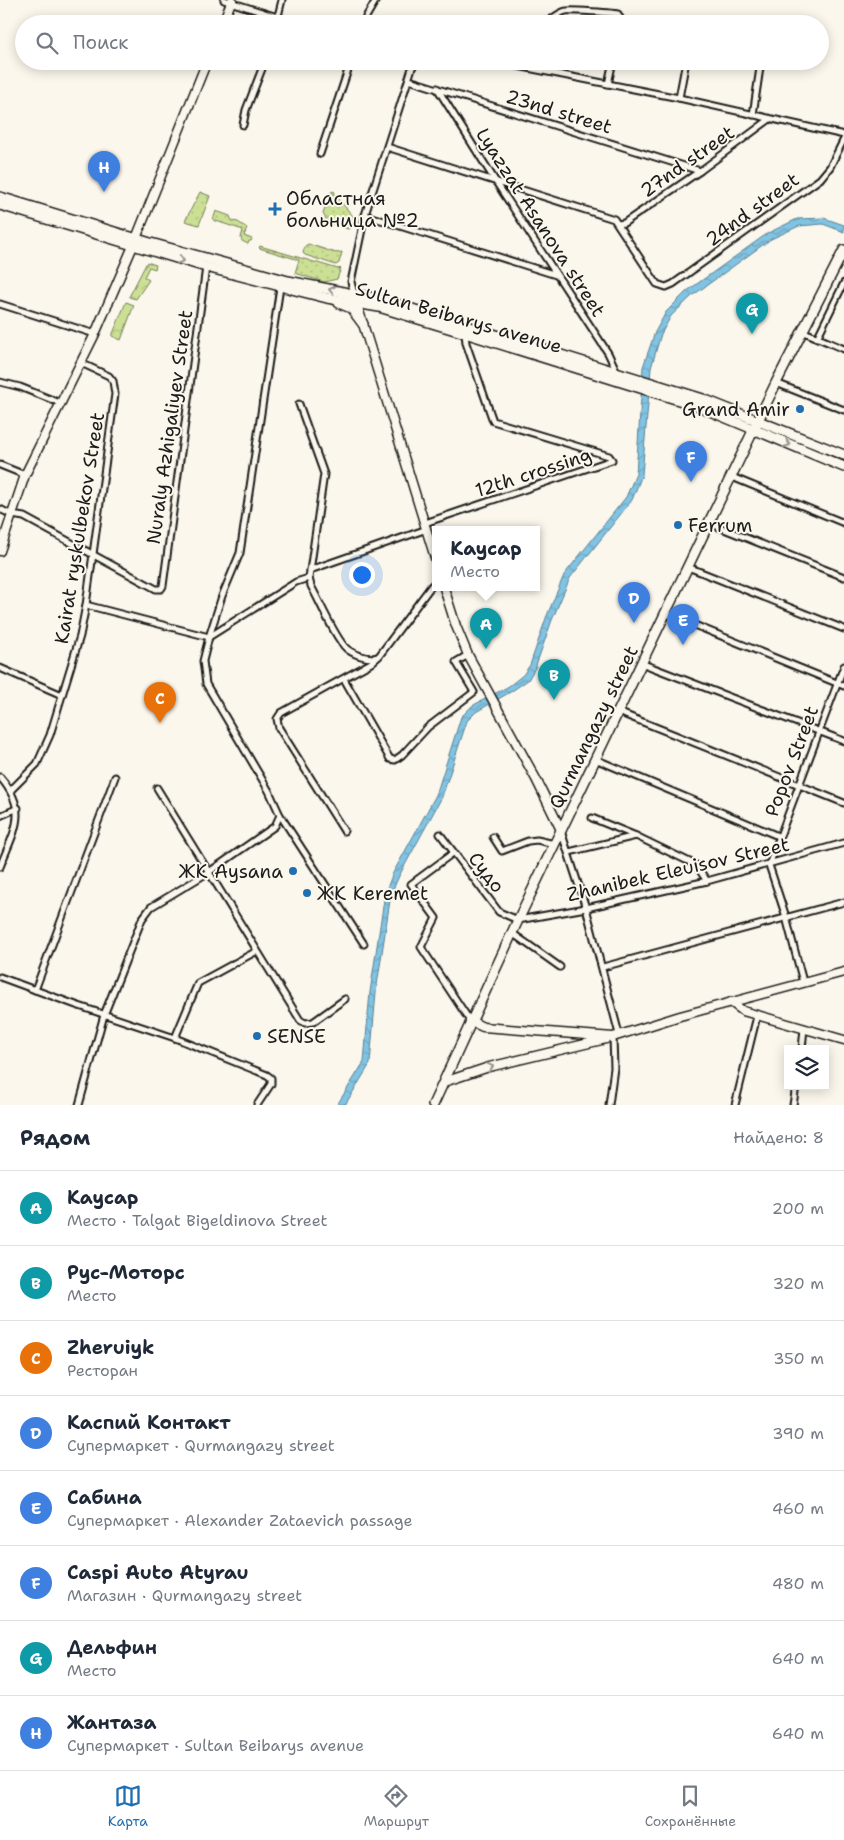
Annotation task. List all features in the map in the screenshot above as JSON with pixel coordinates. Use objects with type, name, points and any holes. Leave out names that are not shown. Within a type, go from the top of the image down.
[{"type":"main road","name":"Sultan Beibarys avenue","points":[[0,197],[48,216]]},
{"type":"main road","name":"Sultan Beibarys avenue","points":[[0,205],[48,216],[134,242],[355,299],[466,333],[698,406],[844,467]]},
{"type":"main road","name":"Sultan Beibarys avenue","points":[[134,242],[206,268],[280,288],[327,298],[383,300],[703,399],[844,455]]},
{"type":"main road","name":"Qurmangazy street","points":[[432,1105],[518,920],[776,383],[844,250]]},
{"type":"main road","points":[[327,298],[351,308],[363,324]]},
{"type":"main road","points":[[745,415],[756,415],[764,409]]},
{"type":"main road","points":[[764,409],[764,418],[768,424]]},
{"type":"main road","points":[[739,424],[747,434],[748,444]]},
{"type":"main road","points":[[748,444],[756,436],[767,436]]},
{"type":"street","points":[[225,15],[229,0],[271,15]]},
{"type":"street","points":[[282,0],[282,15]]},
{"type":"street","points":[[367,15],[376,0]]},
{"type":"street","points":[[560,15],[566,11],[615,12],[618,15]]},
{"type":"street","points":[[0,552],[24,475],[95,334],[203,70]]},
{"type":"street","points":[[243,125],[246,110],[262,70]]},
{"type":"street","points":[[320,154],[348,70]]},
{"type":"street","points":[[412,70],[365,215],[351,282],[432,547]]},
{"type":"street","points":[[549,70],[844,137]]},
{"type":"street","points":[[608,84],[611,70]]},
{"type":"street","points":[[679,98],[684,70]]},
{"type":"street","points":[[753,115],[760,70]]},
{"type":"street","name":"23nd street","points":[[409,80],[700,171]]},
{"type":"street","name":"Lyazzat Asanova street","points":[[437,88],[608,353],[618,372]]},
{"type":"street","name":"27nd street","points":[[618,224],[624,222],[700,171],[770,119]]},
{"type":"street","name":"24nd street","points":[[618,224],[657,284],[666,287],[673,284],[820,179],[833,161],[844,137]]},
{"type":"street","points":[[387,147],[614,219],[618,224]]},
{"type":"street","points":[[365,215],[557,275]]},
{"type":"street","name":"Nuraly Azhigaliyev Street","points":[[93,554],[156,589],[161,589],[206,268]]},
{"type":"street","points":[[817,338],[844,284]]},
{"type":"street","points":[[280,288],[240,553],[222,596],[203,662],[206,684],[269,791],[280,815],[364,944]]},
{"type":"street","points":[[0,304],[95,334]]},
{"type":"street","points":[[802,331],[844,349]]},
{"type":"street","name":"12th crossing","points":[[426,526],[612,460],[609,456],[493,421],[466,343],[466,333]]},
{"type":"street","name":"Kairat ryskulbekov Street","points":[[11,790],[37,764],[50,735],[80,636],[86,605],[115,394],[113,382],[109,376],[81,363]]},
{"type":"street","points":[[0,382],[20,387],[60,403]]},
{"type":"street","points":[[776,383],[844,410]]},
{"type":"street","points":[[299,404],[324,474],[309,578],[311,586],[340,641],[347,650],[372,659],[379,656]]},
{"type":"street","points":[[0,465],[24,475]]},
{"type":"street","points":[[732,477],[844,523]]},
{"type":"street","points":[[0,509],[24,517],[93,554]]},
{"type":"street","points":[[709,523],[844,577]]},
{"type":"street","points":[[310,570],[426,526]]},
{"type":"street","points":[[688,567],[844,629]]},
{"type":"street","points":[[86,605],[209,637],[296,582],[309,578]]},
{"type":"street","points":[[344,831],[278,728],[277,719],[281,713],[371,664],[432,585]]},
{"type":"street","points":[[445,591],[468,656],[561,830],[569,852],[603,967],[616,1036],[609,1105]]},
{"type":"street","points":[[666,613],[844,686]]},
{"type":"street","points":[[344,680],[390,759],[395,760],[428,727],[474,692],[456,662],[468,656]]},
{"type":"street","points":[[642,663],[844,741]]},
{"type":"street","name":"Popov Street","points":[[768,865],[844,666]]},
{"type":"street","points":[[0,668],[62,695]]},
{"type":"street","points":[[618,712],[844,803]]},
{"type":"street","points":[[595,759],[778,836]]},
{"type":"street","points":[[35,990],[115,776]]},
{"type":"street","points":[[0,777],[11,790],[18,808],[18,819],[0,868]]},
{"type":"street","points":[[157,788],[300,1020],[305,1023],[313,1022],[345,999]]},
{"type":"street","points":[[0,816],[18,808]]},
{"type":"street","points":[[79,1105],[104,1014],[142,919],[151,908],[210,872],[276,826],[280,815]]},
{"type":"street","points":[[592,818],[636,836],[696,865],[707,881]]},
{"type":"street","name":"Судо","points":[[440,834],[499,912],[518,920]]},
{"type":"street","points":[[569,852],[636,836]]},
{"type":"street","points":[[493,837],[502,851],[528,841],[537,840],[555,844]]},
{"type":"street","name":"Zhanibek Eleuisov Street","points":[[518,920],[586,908],[707,881],[844,843]]},
{"type":"street","points":[[453,853],[411,884],[436,918],[421,947],[470,1021],[483,1027],[616,1036]]},
{"type":"street","points":[[768,865],[786,917],[803,982]]},
{"type":"street","points":[[603,967],[844,902]]},
{"type":"street","points":[[512,933],[560,967]]},
{"type":"street","points":[[175,1038],[198,983],[257,950]]},
{"type":"street","points":[[444,1082],[489,1067],[616,1036],[731,1002],[844,972]]},
{"type":"street","points":[[0,977],[175,1038],[268,1075],[271,1078],[271,1084],[257,1105]]},
{"type":"street","points":[[731,1002],[743,1011],[757,1016],[844,1040]]},
{"type":"street","points":[[735,1105],[757,1016]]},
{"type":"street","points":[[802,1045],[804,1028]]},
{"type":"street","points":[[793,1105],[795,1090]]},
{"type":"green space","points":[[333,191],[353,216],[350,228],[348,229],[326,222],[323,214],[329,194]]},
{"type":"green space","points":[[200,192],[210,196],[199,225],[185,221]]},
{"type":"green space","points":[[216,211],[230,216],[232,221],[238,222],[247,228],[244,236],[252,239],[251,241],[248,244],[242,241],[243,230],[213,220]]},
{"type":"green space","points":[[308,244],[336,253],[342,252],[339,263],[336,265],[305,255],[303,253],[305,246]]},
{"type":"green space","points":[[260,246],[338,269],[341,268],[337,279],[324,282],[295,273],[299,260],[259,248]]},
{"type":"green space","points":[[147,262],[156,265],[155,269],[149,267],[144,277],[149,280],[136,299],[129,297]]},
{"type":"green space","points":[[126,302],[134,305],[121,340],[112,336]]},
{"type":"water","points":[[824,218],[844,225],[844,232],[823,224],[799,226],[771,239],[692,296],[671,316],[661,334],[651,368],[642,475],[632,500],[570,578],[552,620],[535,668],[528,680],[476,712],[467,721],[442,797],[391,894],[376,992],[370,1064],[345,1105],[337,1105],[364,1062],[370,992],[385,893],[393,873],[436,795],[461,717],[472,706],[509,686],[523,675],[530,665],[546,618],[564,575],[626,497],[636,474],[643,367],[655,332],[666,312],[687,291],[768,233],[797,219]]},
{"type":"place","name":"Жантаза","points":[[104,192]]},
{"type":"place","name":"Областная больница №2","points":[[275,209]]},
{"type":"place","name":"Дельфин","points":[[752,334]]},
{"type":"place","name":"Grand Amir","points":[[800,409]]},
{"type":"place","name":"Caspi Auto Atyrau","points":[[691,482]]},
{"type":"place","name":"Ferrum","points":[[678,525]]},
{"type":"place","name":"Каспий Контакт","points":[[634,623]]},
{"type":"place","name":"Сабина","points":[[683,645]]},
{"type":"place","name":"Каусар","points":[[486,649]]},
{"type":"place","name":"Рус-Моторс","points":[[554,700]]},
{"type":"place","name":"Zheruiyk","points":[[160,723]]},
{"type":"place","name":"ЖК Aysana","points":[[293,871]]},
{"type":"place","name":"ЖК Keremet","points":[[307,893]]},
{"type":"place","name":"SENSE","points":[[257,1036]]}]
